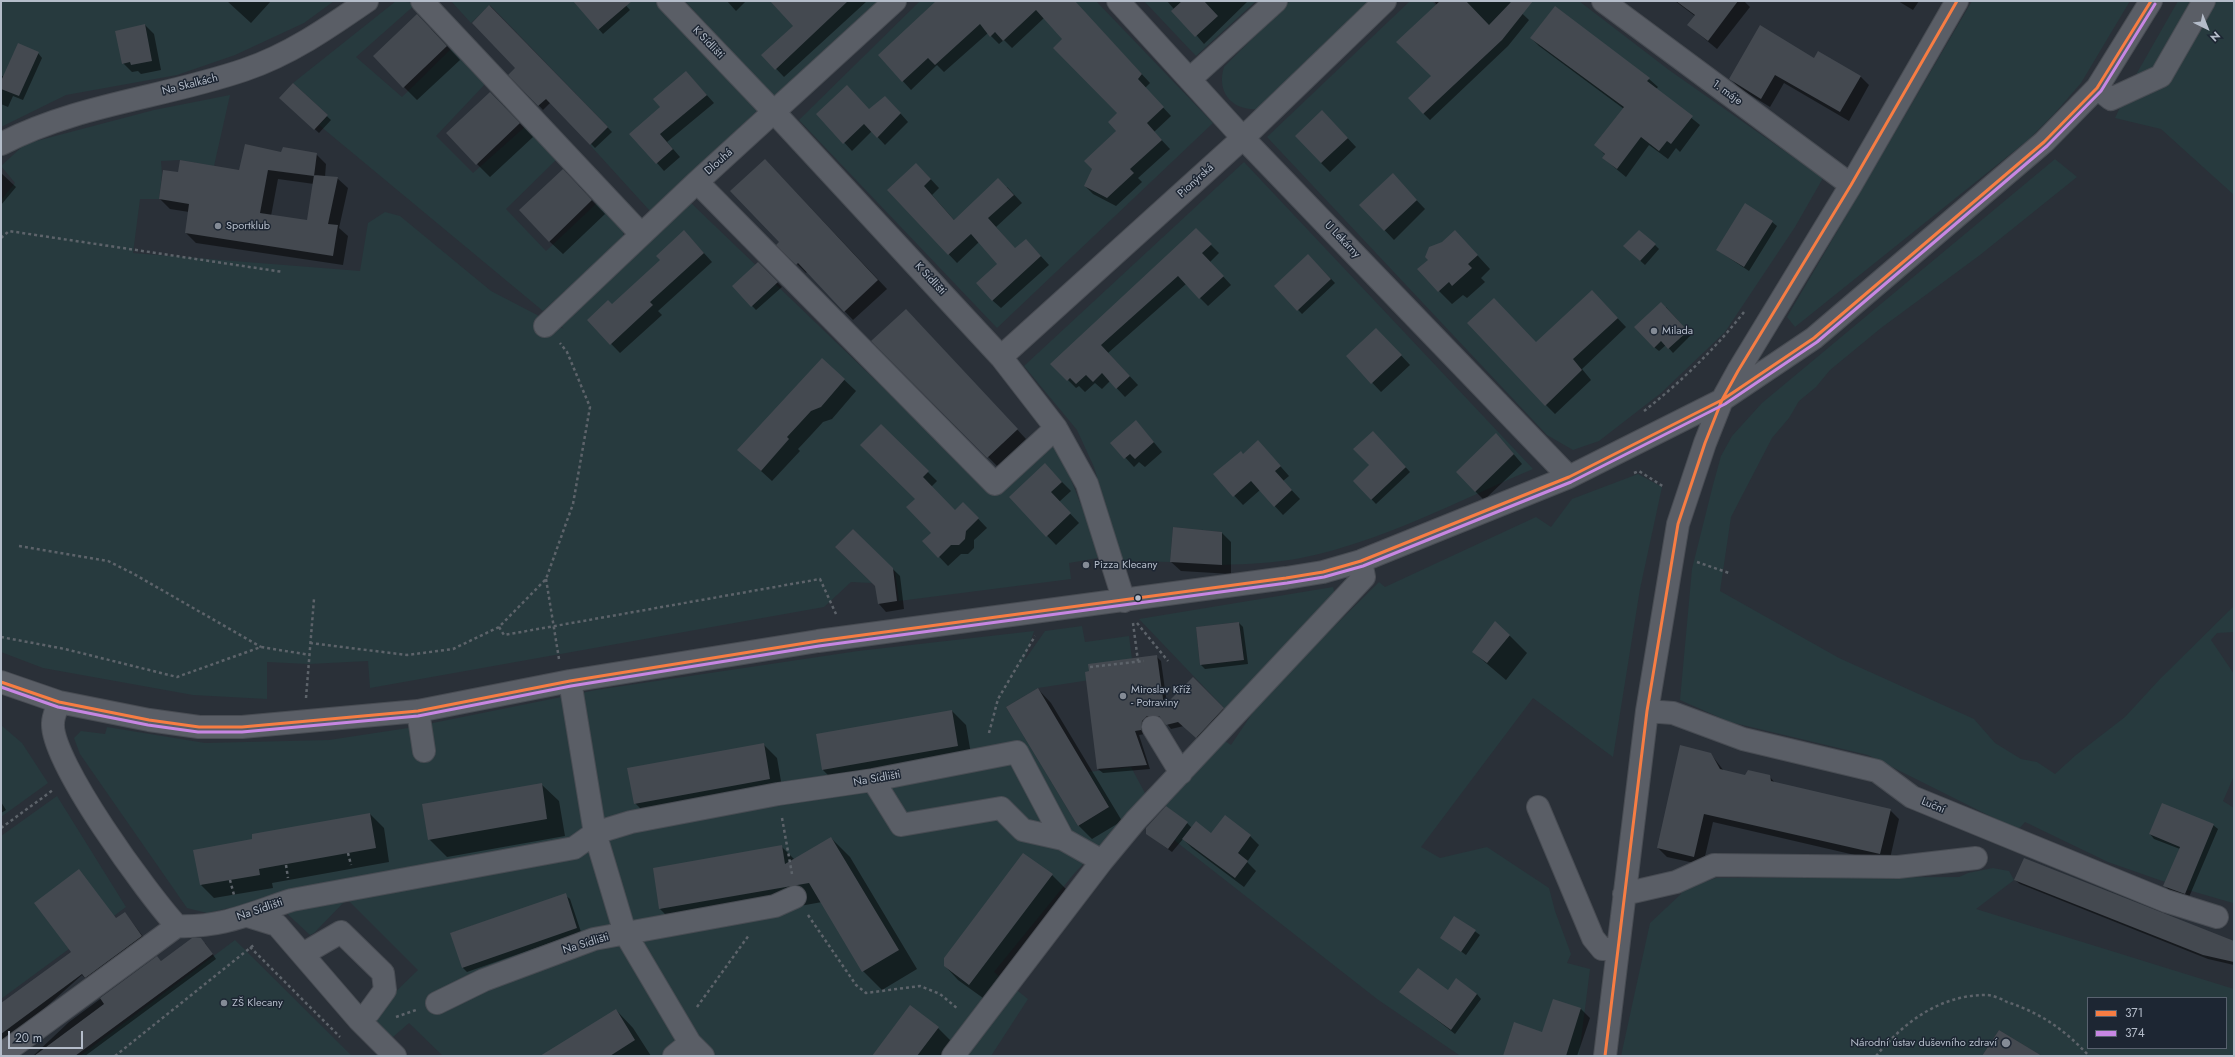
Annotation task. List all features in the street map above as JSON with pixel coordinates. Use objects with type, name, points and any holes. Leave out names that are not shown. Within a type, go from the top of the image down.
[{"type":"street","name":"Na Skalkách","points":[[1,144],[29,130],[58,119],[213,80],[263,64],[295,48],[367,1]]},
{"type":"street","points":[[422,1],[641,234]]},
{"type":"street","name":"K Sídlišti","points":[[668,1],[774,112],[1001,357],[1056,428],[1086,484],[1124,601]]},
{"type":"street","name":"Dlouhá","points":[[545,326],[641,234],[895,1]]},
{"type":"street","name":"U Lékárny","points":[[1118,1],[1244,138],[1568,477]]},
{"type":"street","points":[[1190,79],[1276,1]]},
{"type":"street","name":"Pionýrská","points":[[1001,357],[1244,138],[1385,1]]},
{"type":"street","name":"1. máje","points":[[1603,1],[1852,184]]},
{"type":"street","points":[[1605,1056],[1647,711],[1678,524],[1722,400],[1852,184],[1957,1]]},
{"type":"street","points":[[1,682],[59,702],[149,720],[198,727],[242,727],[418,711],[570,681],[818,641],[1286,578],[1323,572],[1361,562],[1568,477],[1722,400],[1814,338],[2044,142],[2097,88],[2150,1]]},
{"type":"street","points":[[2097,88],[2111,99],[2160,76],[2204,1]]},
{"type":"street","points":[[697,182],[995,484],[1056,428]]},
{"type":"street","points":[[953,1056],[1102,861],[1136,820],[1364,578],[1361,562]]},
{"type":"street","name":"Na Sídlišti","points":[[570,681],[596,832],[625,933],[687,1046]]},
{"type":"street","points":[[1,1055],[178,926],[152,896],[72,777],[59,752],[53,723],[59,702]]},
{"type":"street","points":[[418,711],[424,751]]},
{"type":"street","name":"Luční","points":[[1647,711],[1673,713],[1743,739],[1877,771],[1912,797],[2166,901],[2217,917]]},
{"type":"street","points":[[1153,727],[1181,773]]},
{"type":"street","name":"Na Sídlišti","points":[[178,926],[201,927],[248,916],[292,900],[574,848],[596,832],[646,819],[778,794],[873,780],[1017,752],[1063,840]]},
{"type":"street","points":[[873,780],[901,825],[1001,808],[1023,830],[1063,840],[1102,861]]},
{"type":"street","points":[[1538,807],[1593,938],[1602,949],[1618,950]]},
{"type":"street","points":[[1624,894],[1676,882],[1714,865],[1898,867],[1976,858]]},
{"type":"street","name":"Na Sídlišti","points":[[437,1003],[484,980],[594,938],[775,906],[795,897]]},
{"type":"street","points":[[248,916],[277,926],[360,1020],[395,1056]]},
{"type":"street","points":[[303,954],[341,932],[382,973],[385,990],[369,1012],[360,1020]]},
{"type":"path","points":[[1,238],[9,231],[283,272]]},
{"type":"path","points":[[1639,414],[1664,395],[1722,340],[1749,306]]},
{"type":"path","points":[[310,643],[407,655],[453,649],[499,627],[546,579],[573,504],[590,406],[567,352],[545,326]]},
{"type":"path","points":[[1631,474],[1638,471],[1658,482],[1664,486],[1664,493]]},
{"type":"path","points":[[19,546],[108,561],[134,574],[261,647],[310,654]]},
{"type":"path","points":[[1673,554],[1728,573]]},
{"type":"path","points":[[546,579],[560,660]]},
{"type":"path","points":[[499,627],[504,635],[820,579],[839,621]]},
{"type":"path","points":[[306,703],[314,599]]},
{"type":"path","points":[[1138,661],[1132,617],[1168,661]]},
{"type":"path","points":[[982,758],[998,699],[1039,629]]},
{"type":"path","points":[[1,637],[65,649],[177,677],[261,647]]},
{"type":"path","points":[[1090,667],[1144,661]]},
{"type":"path","points":[[1,828],[72,777]]},
{"type":"path","points":[[687,1046],[744,942],[775,906]]},
{"type":"path","points":[[115,1056],[277,926]]},
{"type":"path","points":[[250,947],[343,1040]]},
{"type":"path","points":[[836,955],[856,985],[866,993],[920,986],[940,994],[961,1011]]},
{"type":"path","points":[[1876,1056],[1892,1036],[1921,1014],[1952,1000],[1988,995],[2032,1010],[2071,1037],[2089,1056]]},
{"type":"green space","points":[[1,1],[334,1],[304,23],[235,55],[177,75],[66,95],[1,127]]},
{"type":"green space","points":[[396,1],[417,3],[356,57],[402,97],[455,45],[488,81],[436,136],[473,173],[528,124],[558,158],[506,209],[546,251],[600,200],[624,227],[623,238],[543,311],[319,125],[328,115],[293,83]]},
{"type":"green space","points":[[451,1],[656,1],[758,110],[650,211],[590,145],[608,127],[490,5],[471,23]]},
{"type":"green space","points":[[685,1],[881,1],[776,100]]},
{"type":"green space","points":[[920,1],[1096,1],[1213,123],[997,328],[799,120]]},
{"type":"green space","points":[[1144,1],[1256,1],[1196,56]]},
{"type":"green space","points":[[1290,1],[1375,1],[1258,109],[1241,107],[1228,98],[1224,92],[1222,76],[1224,67]]},
{"type":"green space","points":[[1410,1],[1432,1],[1448,19],[1465,1],[1579,1],[1669,70],[1823,178],[1795,227],[1725,332],[1661,393],[1599,441],[1573,450],[1547,435],[1267,137]]},
{"type":"green space","points":[[1972,1],[2130,1],[2081,83],[2055,113],[2028,140],[1795,327],[1787,317]]},
{"type":"green space","points":[[2178,1],[2234,1],[2234,195],[2161,129],[2115,118],[2133,80]]},
{"type":"green space","points":[[230,95],[214,166],[180,160],[161,161],[162,174],[159,199],[140,199],[133,253],[360,271],[368,223],[385,212],[400,216],[491,291],[564,329],[558,323],[690,202],[995,495],[1055,440],[1092,532],[1098,558],[1069,563],[1071,579],[899,601],[895,572],[853,529],[835,547],[872,583],[851,582],[824,607],[370,688],[368,661],[309,664],[267,662],[267,699],[193,695],[43,668],[1,652],[1,200],[15,183],[1,166],[25,144],[154,110]]},
{"type":"green space","points":[[2055,159],[2077,177],[1980,255],[1881,328],[1830,370],[1816,387],[1799,401],[1789,418],[1772,438],[1731,517],[1720,591],[1839,658],[1974,719],[1995,743],[2021,759],[2037,762],[2055,774],[2076,755],[2125,717],[2160,679],[2234,606],[2234,632],[2217,633],[2211,640],[2234,674],[2234,776],[2223,801],[2234,808],[2233,903],[2188,890],[2108,862],[2025,822],[2018,830],[1868,755],[1730,722],[1680,700],[1692,569],[1721,456],[1732,436],[1762,403]]},
{"type":"green space","points":[[1244,162],[1533,469],[1419,520],[1360,542],[1301,558],[1252,564],[1222,565],[1222,532],[1173,527],[1170,562],[1123,561],[1094,467],[1077,430],[1024,366]]},
{"type":"green space","points":[[1638,474],[1662,487],[1640,589],[1613,757],[1533,698],[1421,847],[1440,858],[1487,847],[1549,888],[1555,911],[1571,954],[1567,963],[1590,969],[1579,1056],[1459,1055],[1377,999],[1174,840],[1187,822],[1165,806],[1225,741],[1231,745],[1264,696],[1379,582],[1385,587],[1536,517],[1551,527],[1572,499]]},
{"type":"green space","points":[[1333,587],[1335,594],[1226,710],[1139,619]],"holes":[[[1239,622],[1244,660],[1200,665],[1196,627]]]},
{"type":"green space","points":[[1082,626],[1085,642],[1129,636],[1132,659],[1090,680],[1038,688],[1006,707],[1078,826],[1109,807],[1088,772],[1131,767],[1146,795],[1073,875],[994,972],[1028,999],[991,1056],[443,1056],[409,1023],[393,1037],[376,1028],[373,1021],[384,1003],[418,970],[347,899],[314,933],[310,935],[281,908],[274,898],[207,913],[187,908],[80,754],[74,738],[81,731],[105,734],[107,727],[205,743],[329,740],[408,728],[596,690],[858,651],[1034,631],[1024,661],[1045,631]]},
{"type":"green space","points":[[1,725],[22,743],[48,783],[1,817]]},
{"type":"green space","points":[[57,796],[126,907],[1,999],[1,836]]},
{"type":"green space","points":[[1993,868],[2009,871],[2014,880],[1976,909],[2234,989],[2234,1056],[2042,1056],[1999,1030],[1982,1056],[1621,1056],[1650,923],[1681,894],[1681,890],[1716,878],[1959,877],[1968,873]]},
{"type":"green space","name":"ZŠ Klecany","points":[[235,940],[352,1056],[80,1056]]},
{"type":"building","points":[[573,1],[632,1],[598,30]]},
{"type":"building","points":[[770,1],[848,1],[775,70],[761,55],[793,26]]},
{"type":"building","points":[[936,1],[1075,1],[1142,74],[1138,79],[1164,107],[1147,123],[1162,140],[1130,169],[1134,173],[1107,198],[1084,186],[1092,169],[1084,161],[1116,131],[1108,122],[1117,113],[1053,48],[1062,39],[1036,10],[1003,41],[995,32],[990,37],[980,24],[935,65],[928,58],[902,82],[878,55]]},
{"type":"building","points":[[1182,1],[1204,1],[1218,16],[1195,37],[1171,11]]},
{"type":"building","points":[[1440,1],[1466,1],[1489,25],[1512,1],[1533,1],[1502,40],[1423,114],[1408,98],[1431,76],[1396,42]]},
{"type":"building","points":[[1676,1],[1738,1],[1708,41],[1687,25],[1695,15]]},
{"type":"building","points":[[489,5],[608,127],[590,145],[546,99],[538,106],[508,75],[515,68],[472,23]]},
{"type":"building","points":[[1555,6],[1650,78],[1647,81],[1693,116],[1671,144],[1667,141],[1659,151],[1641,137],[1617,169],[1602,158],[1605,154],[1594,145],[1624,107],[1530,38]]},
{"type":"building","points":[[417,14],[447,46],[403,88],[373,56]]},
{"type":"building","points":[[145,24],[152,61],[131,65],[130,62],[122,64],[115,31]]},
{"type":"building","points":[[1760,25],[1814,58],[1818,51],[1861,76],[1840,112],[1775,75],[1761,99],[1729,79]]},
{"type":"building","points":[[18,43],[39,52],[19,96],[1,89],[1,81]]},
{"type":"building","points":[[686,71],[707,95],[660,134],[673,149],[656,164],[629,134],[660,107],[653,99]]},
{"type":"building","points":[[293,83],[328,115],[314,130],[279,98]]},
{"type":"building","points":[[847,85],[869,109],[885,96],[901,113],[877,138],[864,124],[843,144],[816,114]]},
{"type":"building","points":[[490,92],[520,123],[476,165],[446,133]]},
{"type":"building","points":[[1322,110],[1348,138],[1321,163],[1295,136]]},
{"type":"building","points":[[245,144],[281,152],[283,147],[317,153],[314,175],[338,177],[328,224],[338,225],[333,256],[185,233],[189,204],[159,199],[163,170],[178,172],[180,160],[239,170]],"holes":[[[268,170],[314,176],[307,220],[260,213]]]},
{"type":"building","points":[[765,159],[878,280],[844,312],[798,263],[796,265],[776,245],[779,242],[730,191]]},
{"type":"building","points":[[916,163],[931,179],[924,186],[954,220],[998,178],[1014,195],[988,218],[1015,248],[1026,239],[1041,256],[992,301],[976,283],[997,264],[971,234],[948,255],[887,190]]},
{"type":"building","points":[[563,169],[592,200],[549,242],[519,210]]},
{"type":"building","points":[[1393,173],[1417,200],[1384,231],[1359,205]]},
{"type":"building","points":[[1745,203],[1773,221],[1744,267],[1716,250]]},
{"type":"building","points":[[1196,228],[1212,244],[1202,253],[1224,276],[1199,299],[1178,276],[1101,345],[1130,376],[1116,389],[1102,373],[1093,382],[1086,375],[1076,384],[1070,378],[1067,381],[1050,364]]},
{"type":"building","points":[[684,230],[704,253],[650,302],[653,305],[610,345],[587,320],[608,300],[612,304],[660,260],[656,256]]},
{"type":"building","points":[[1455,230],[1478,255],[1468,264],[1472,268],[1452,286],[1449,282],[1438,292],[1417,269],[1428,260],[1425,257],[1429,247],[1442,242]]},
{"type":"building","points":[[1639,230],[1656,244],[1640,261],[1623,246]]},
{"type":"building","points":[[1308,254],[1331,279],[1297,311],[1274,286]]},
{"type":"building","points":[[758,262],[778,282],[751,307],[732,286]]},
{"type":"building","points":[[1592,290],[1618,318],[1573,359],[1582,370],[1545,406],[1467,323],[1494,298],[1536,342]]},
{"type":"building","points":[[1661,302],[1688,331],[1668,349],[1661,341],[1654,348],[1634,327]]},
{"type":"building","points":[[906,309],[1018,429],[987,458],[871,341]]},
{"type":"building","points":[[1376,328],[1402,355],[1371,384],[1346,356]]},
{"type":"building","points":[[822,358],[845,379],[821,407],[811,411],[787,437],[789,439],[761,471],[737,450]]},
{"type":"building","points":[[1136,420],[1154,442],[1135,459],[1130,454],[1124,459],[1110,443]]},
{"type":"building","points":[[881,424],[929,471],[923,477],[955,510],[963,502],[979,518],[966,531],[965,539],[959,545],[951,545],[938,558],[922,541],[931,533],[906,507],[915,499],[860,445]]},
{"type":"building","points":[[1373,431],[1406,467],[1371,500],[1353,481],[1369,465],[1353,449]]},
{"type":"building","points":[[1496,433],[1514,454],[1475,492],[1456,472]]},
{"type":"building","points":[[1258,440],[1281,466],[1275,471],[1292,490],[1274,507],[1251,481],[1233,497],[1213,474],[1241,451],[1243,454]]},
{"type":"building","points":[[1045,463],[1062,482],[1051,492],[1071,513],[1046,537],[1009,497]]},
{"type":"building","points":[[1173,527],[1222,532],[1222,565],[1170,562]]},
{"type":"building","points":[[853,529],[893,568],[897,601],[878,604],[875,586],[835,547]]},
{"type":"building","points":[[1495,621],[1510,635],[1487,663],[1472,652]]},
{"type":"building","points":[[1239,622],[1244,660],[1200,665],[1196,627]]},
{"type":"building","points":[[1157,655],[1164,706],[1193,677],[1224,708],[1196,738],[1178,722],[1166,725],[1159,716],[1147,716],[1142,721],[1141,730],[1135,731],[1147,765],[1097,769],[1085,672],[1089,671],[1088,664]]},
{"type":"building","points":[[1038,688],[1109,807],[1078,826],[1006,707]]},
{"type":"building","points":[[952,710],[958,746],[822,770],[816,734]]},
{"type":"building","points":[[764,743],[770,779],[634,804],[627,768]]},
{"type":"building","points":[[1680,745],[1711,753],[1720,769],[1745,775],[1748,770],[1770,775],[1771,781],[1891,809],[1880,854],[1704,814],[1694,857],[1657,848]]},
{"type":"building","points":[[542,783],[547,819],[428,840],[422,804]]},
{"type":"building","points":[[2162,803],[2214,824],[2185,894],[2163,886],[2180,847],[2149,834]]},
{"type":"building","points":[[1166,806],[1188,822],[1168,849],[1146,834],[1146,828]]},
{"type":"building","points":[[370,813],[376,848],[259,869],[260,875],[200,885],[193,850],[252,839],[252,834]]},
{"type":"building","points":[[1225,815],[1251,835],[1238,853],[1248,861],[1235,878],[1182,839],[1196,821],[1211,833]]},
{"type":"building","points":[[831,837],[899,950],[862,972],[809,883],[659,909],[653,868],[782,845],[785,864]]},
{"type":"building","points":[[1023,853],[1053,874],[969,985],[944,966],[944,958]]},
{"type":"building","points":[[2024,858],[2234,941],[2234,962],[2203,955],[2014,880]]},
{"type":"building","points":[[79,869],[116,918],[125,912],[142,936],[85,978],[82,974],[1,1034],[1,1003],[71,952],[34,903]]},
{"type":"building","points":[[566,893],[577,928],[462,968],[450,933]]},
{"type":"building","points":[[1454,916],[1476,930],[1461,952],[1440,938]]},
{"type":"building","points":[[192,938],[201,938],[213,954],[75,1056],[34,1056],[104,1004],[100,998],[157,956],[161,961]]},
{"type":"building","points":[[1418,968],[1448,990],[1456,978],[1477,994],[1451,1030],[1399,992]]},
{"type":"building","points":[[1553,999],[1581,1008],[1566,1056],[1503,1056],[1514,1022],[1542,1032]]},
{"type":"building","points":[[910,1005],[939,1027],[917,1056],[872,1056]]},
{"type":"building","points":[[616,1009],[635,1040],[610,1056],[540,1056]]},
{"type":"building","name":"Národní ústav duševního zdraví","points":[[1999,1030],[2042,1056],[1982,1056]]},
{"type":"transit line","name":"371","points":[[1605,1056],[1647,711],[1678,524],[1705,443],[1722,400],[1738,371],[1851,185],[1957,1]]},
{"type":"transit line","name":"371","points":[[1,682],[59,702],[149,720],[199,727],[242,727],[418,711],[570,681],[818,641],[1286,578],[1323,572],[1361,561],[1569,477],[1722,400],[1814,338],[2044,142],[2097,88],[2151,1]]},
{"type":"transit line","name":"374","points":[[1,687],[58,707],[148,725],[198,732],[242,732],[418,716],[571,686],[819,646],[1287,583],[1324,577],[1363,566],[1571,482],[1725,404],[1817,342],[2047,146],[2101,91],[2155,4]]},
{"type":"place","name":"Sportklub","points":[[218,226]]},
{"type":"place","name":"Milada","points":[[1654,331]]},
{"type":"place","name":"Pizza Klecany","points":[[1086,565]]},
{"type":"place","name":"Miroslav Kříž - Potraviny","points":[[1123,696]]},
{"type":"place","name":"ZŠ Klecany","points":[[224,1003]]},
{"type":"place","name":"Národní ústav duševního zdraví","points":[[2006,1043]]}]
